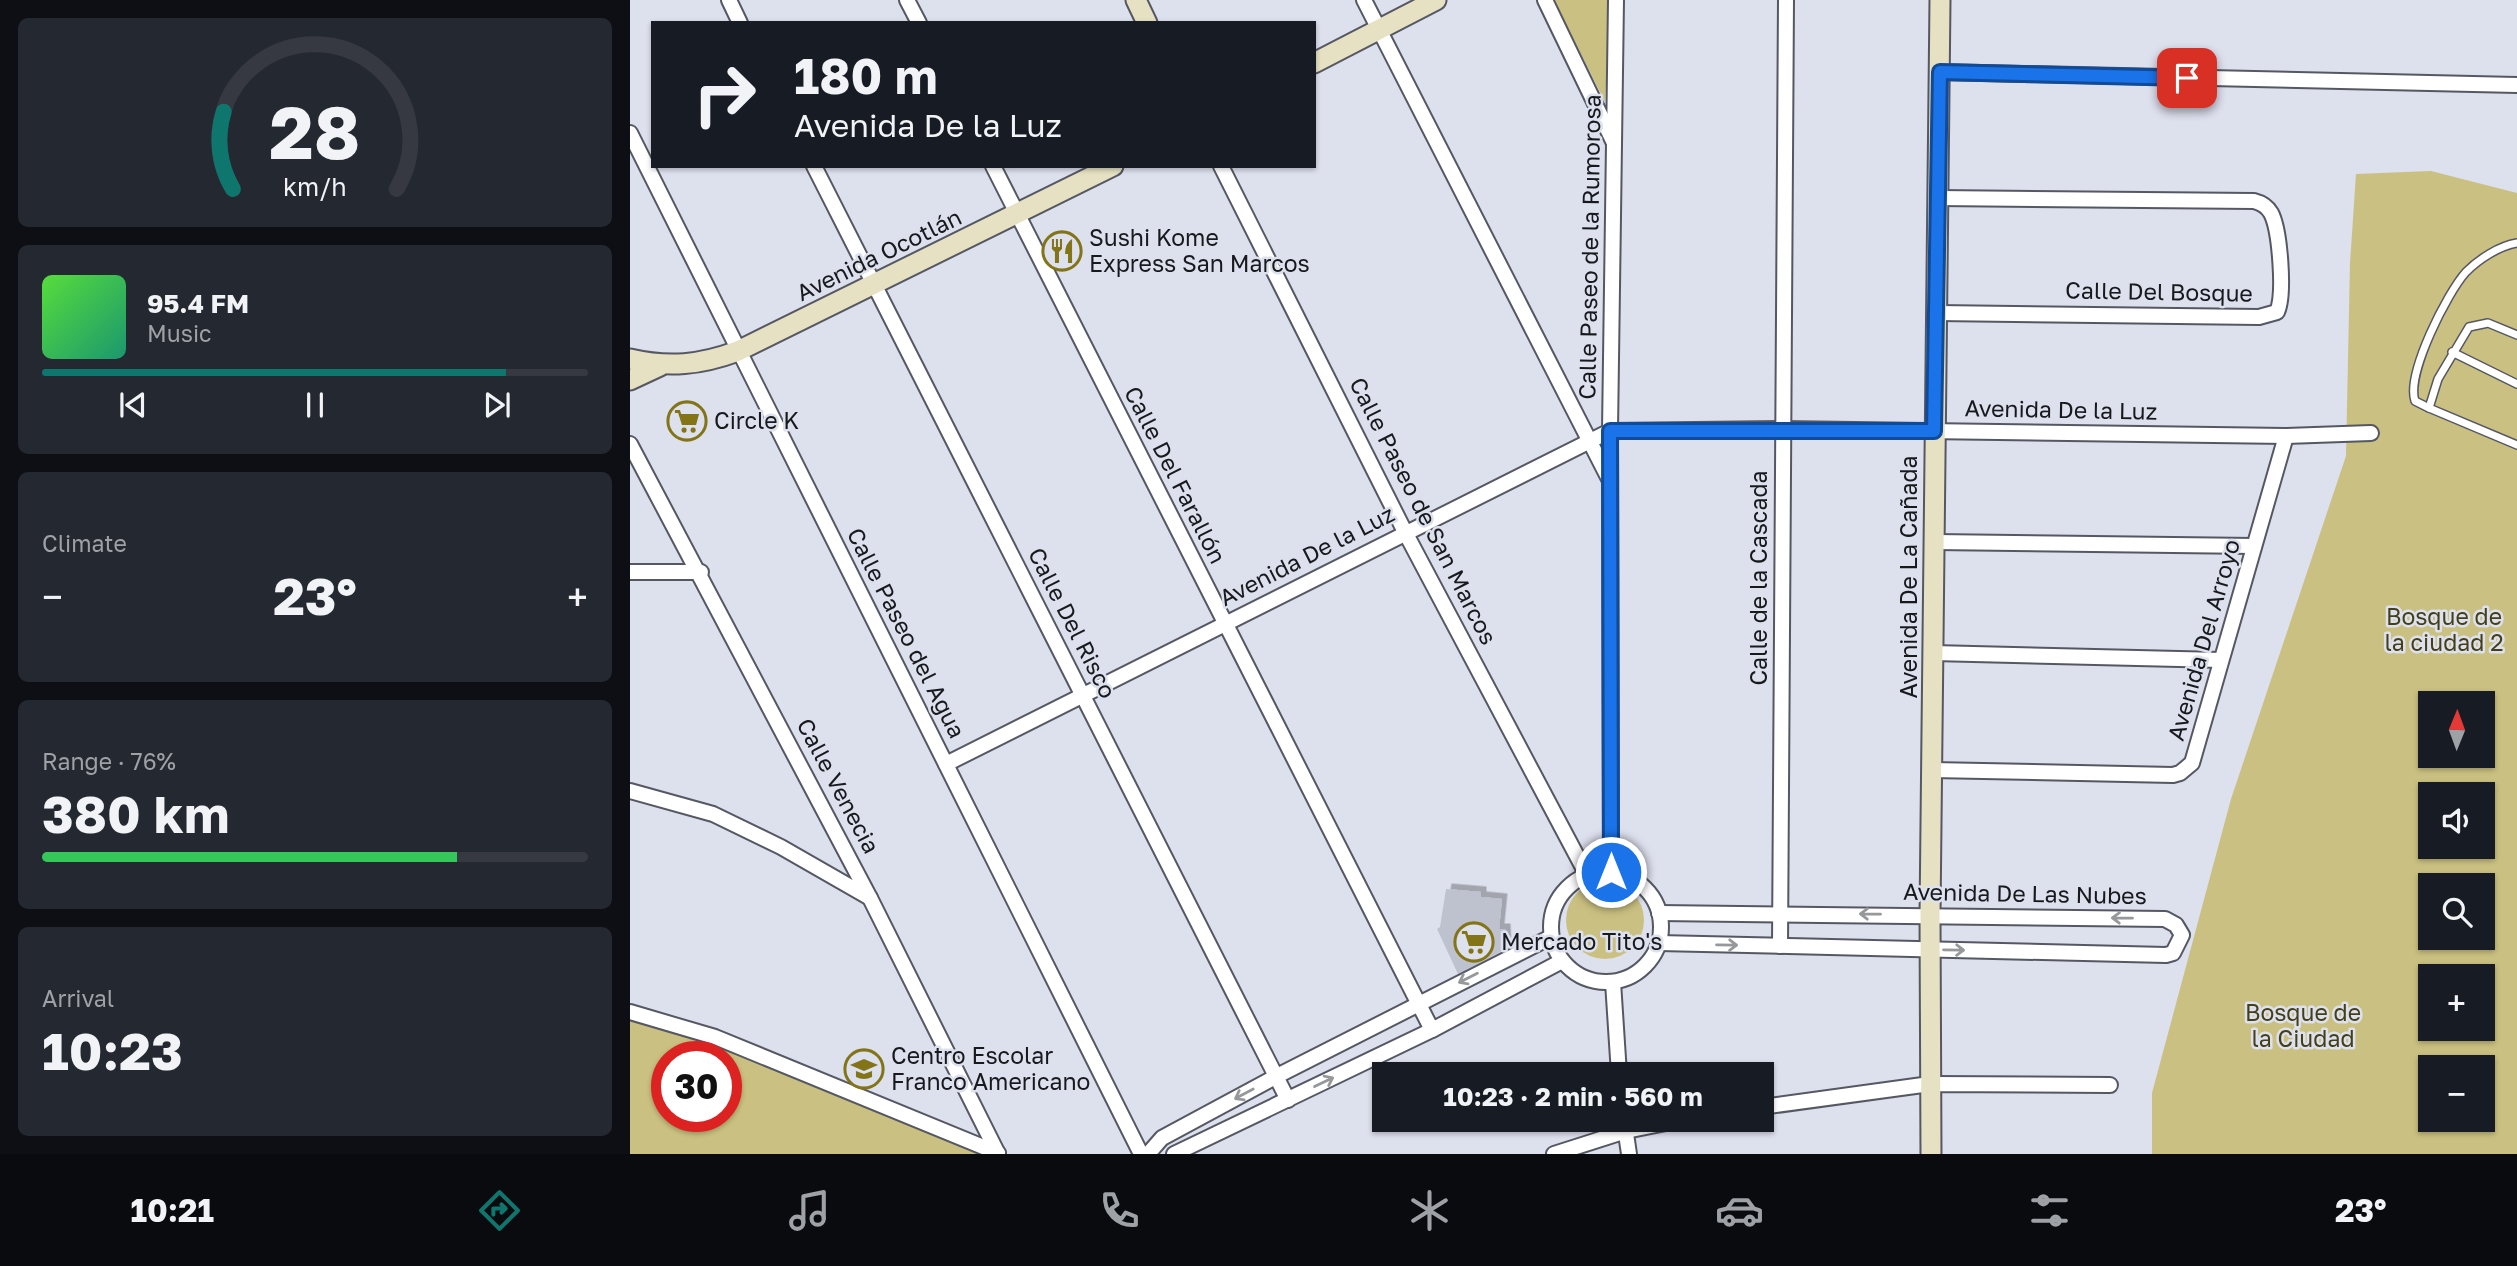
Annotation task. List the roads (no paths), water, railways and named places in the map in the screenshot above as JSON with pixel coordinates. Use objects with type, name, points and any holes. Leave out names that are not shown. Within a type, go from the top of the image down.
[{"type":"main road","points":[[1136,0],[1146,21]]},
{"type":"main road","points":[[1316,63],[1436,0]]},
{"type":"main road","name":"Avenida De La Cañada","points":[[1931,1154],[1930,915],[1940,0]]},
{"type":"main road","name":"Avenida Ocotlán","points":[[630,359],[660,366],[690,365],[738,351],[1109,168]]},
{"type":"main road","name":"Avenida Ocotlán","points":[[630,380],[660,366]]},
{"type":"street","points":[[729,0],[739,21]]},
{"type":"street","points":[[907,0],[918,21]]},
{"type":"street","points":[[1364,0],[1610,481]]},
{"type":"street","points":[[1545,0],[1615,143]]},
{"type":"street","name":"Calle Paseo de la Rumorosa","points":[[1611,872],[1610,431],[1616,0]]},
{"type":"street","name":"Calle de la Cascada","points":[[1780,946],[1786,0]]},
{"type":"street","points":[[1940,72],[2517,85]]},
{"type":"street","name":"Calle Paseo del Agua","points":[[630,133],[1142,1154]]},
{"type":"street","name":"Calle Del Risco","points":[[815,168],[1288,1100]]},
{"type":"street","name":"Calle Del Farallón","points":[[994,168],[1432,1030]]},
{"type":"street","name":"Calle Paseo de San Marcos","points":[[1222,168],[1405,532],[1587,875]]},
{"type":"street","name":"Calle Del Bosque","points":[[1937,313],[2259,317],[2277,312],[2281,291],[2275,222],[2263,203],[1938,198]]},
{"type":"street","name":"Avenida De la Luz","points":[[946,764],[1610,431],[1783,429],[2287,436],[2371,433]]},
{"type":"street","name":"Avenida Del Arroyo","points":[[1932,771],[2180,774],[2192,763],[2287,436]]},
{"type":"street","name":"Calle Venecia","points":[[630,444],[701,572],[870,898],[998,1154]]},
{"type":"street","points":[[1934,542],[2254,546]]},
{"type":"street","points":[[630,572],[701,572]]},
{"type":"street","points":[[1933,653],[2221,660]]},
{"type":"street","points":[[630,791],[713,814],[781,847],[870,898]]},
{"type":"street","points":[[1611,872],[1632,878],[1649,893],[1659,913],[1659,943],[1649,962],[1633,975],[1613,982],[1594,981],[1576,974],[1562,961],[1551,937],[1551,917],[1558,899],[1570,884],[1587,875],[1611,872]]},
{"type":"street","name":"Avenida De Las Nubes","points":[[1659,913],[1779,912],[2165,919],[2176,925],[2182,935],[2180,945],[2166,955],[1659,943]]},
{"type":"street","points":[[1148,1154],[1162,1138],[1277,1076],[1551,937]]},
{"type":"street","points":[[1174,1154],[1432,1030],[1562,961]]},
{"type":"street","points":[[1613,982],[1618,1062]]},
{"type":"street","points":[[630,1012],[715,1037],[998,1154]]},
{"type":"street","points":[[1774,1105],[1930,1084],[2110,1085]]},
{"type":"street","points":[[1553,1154],[1610,1132]]},
{"type":"street","points":[[1626,1132],[1629,1154]]},
{"type":"lane","points":[[2517,243],[2490,254],[2466,272],[2448,298],[2431,333],[2413,390],[2416,401],[2429,408],[2517,445]]},
{"type":"lane","points":[[2429,408],[2432,393],[2452,352],[2473,324],[2488,323],[2517,335]]},
{"type":"lane","points":[[2452,352],[2517,384]]},
{"type":"place","name":"Sushi Kome Express San Marcos","points":[[1062,251]]},
{"type":"place","name":"Circle K","points":[[687,421]]},
{"type":"place","name":"Mercado Tito's","points":[[1474,942]]},
{"type":"place","name":"Centro Escolar Franco Americano","points":[[864,1069]]},
{"type":"park label","name":"Bosque de la ciudad 2","points":[[2444,630]]},
{"type":"park label","name":"Bosque de la Ciudad","points":[[2303,1026]]}]
